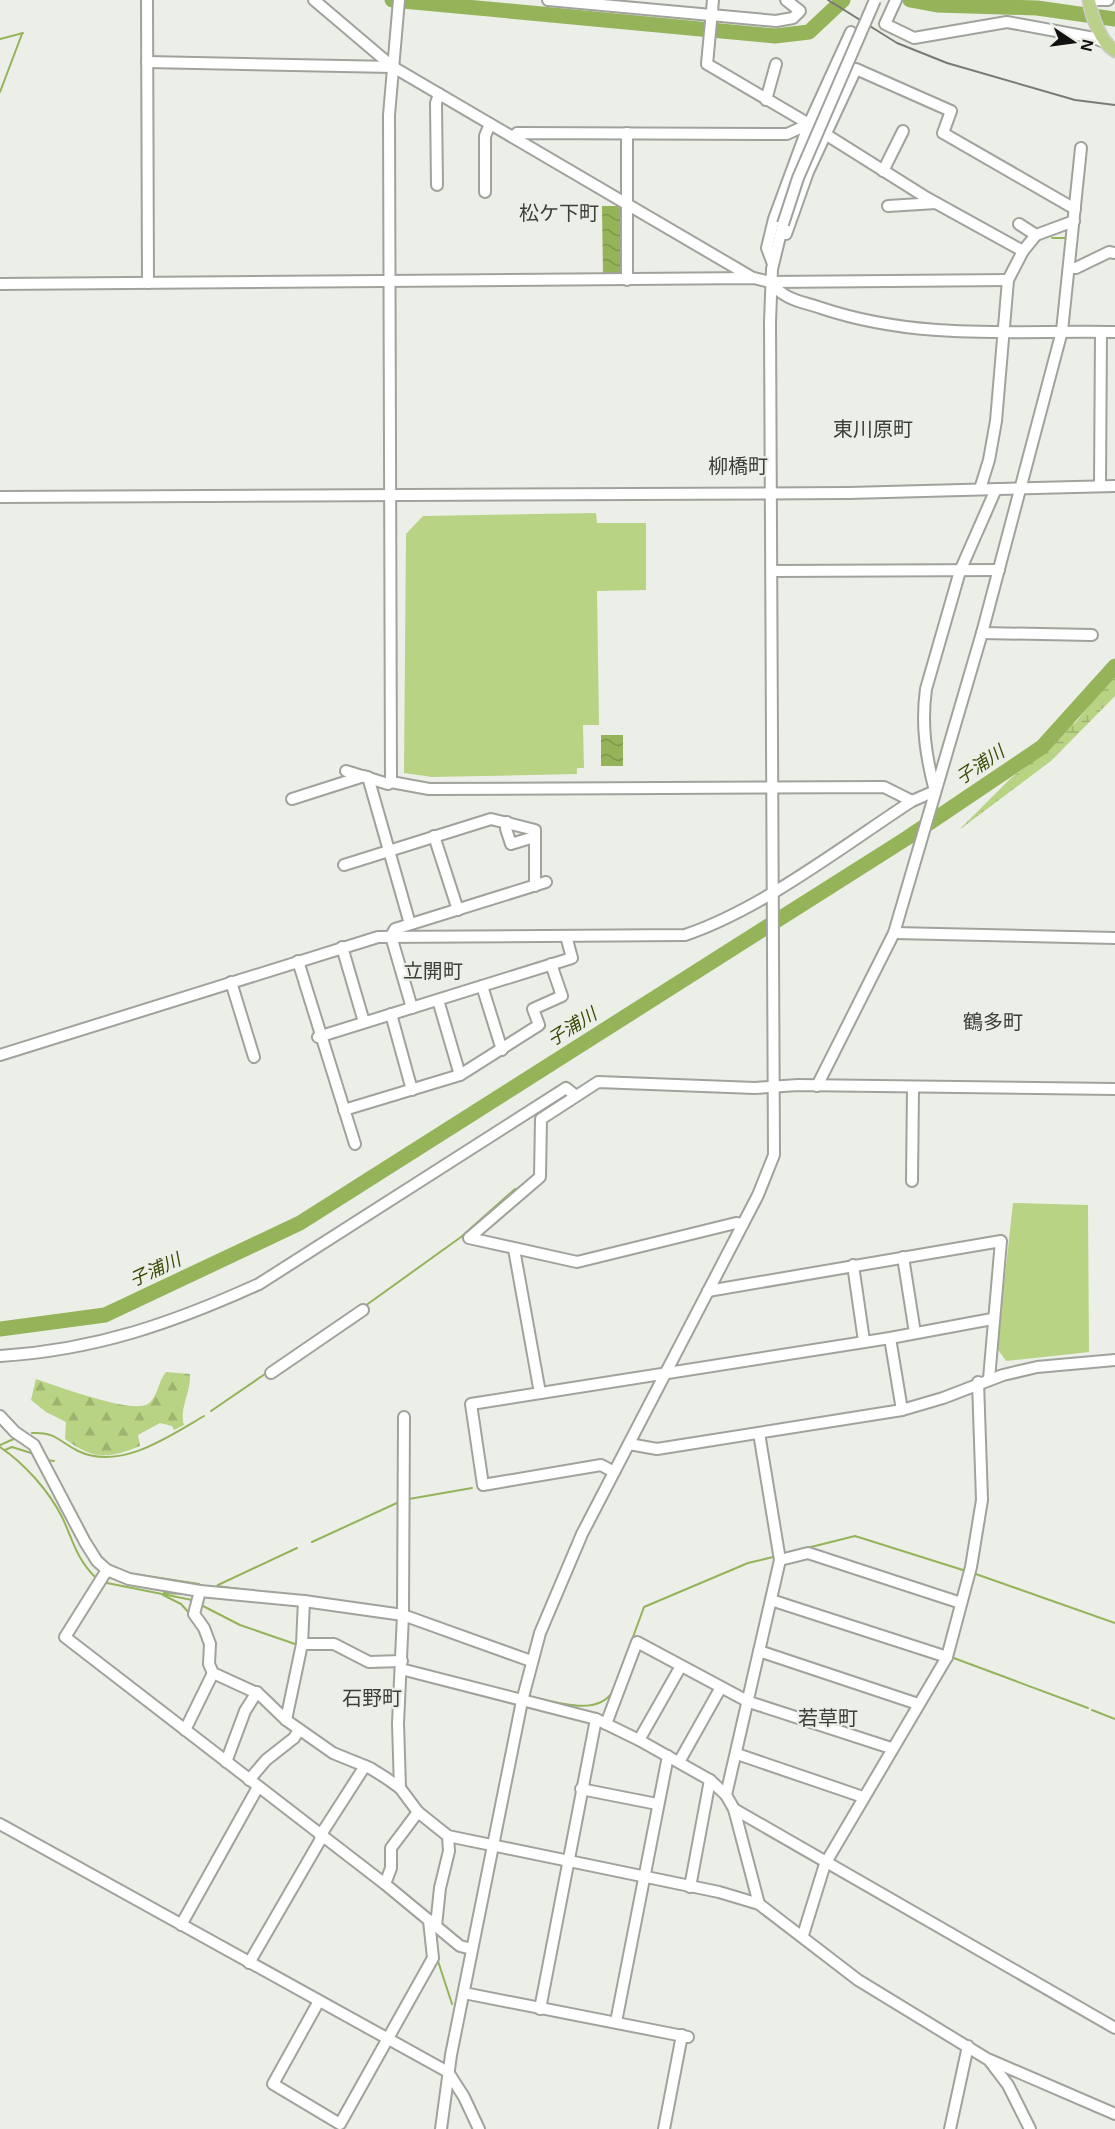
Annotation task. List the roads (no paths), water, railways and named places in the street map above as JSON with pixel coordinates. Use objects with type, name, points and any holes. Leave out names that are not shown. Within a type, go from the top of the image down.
[{"type":"main road","points":[[1092,3],[1097,24],[1111,47]]},
{"type":"street","points":[[147,0],[148,283]]},
{"type":"street","points":[[314,0],[393,67],[754,278]]},
{"type":"street","points":[[391,782],[388,115],[399,0]]},
{"type":"street","points":[[548,0],[619,3],[711,18],[776,21],[788,19],[800,11],[786,0]]},
{"type":"street","points":[[713,0],[707,64],[937,203],[1023,251]]},
{"type":"street","points":[[441,2129],[448,2072],[522,1701],[531,1661],[549,1606],[582,1534],[764,1182],[774,1155],[770,282],[783,224],[798,178],[875,0]]},
{"type":"street","points":[[1092,3],[1108,0]]},
{"type":"street","points":[[895,1],[885,24],[915,38],[1007,22],[1094,38],[1111,47]]},
{"type":"street","points":[[773,264],[767,248],[774,219],[809,124],[851,32]]},
{"type":"street","points":[[838,60],[951,111],[944,133],[1075,209]]},
{"type":"street","points":[[147,62],[393,67]]},
{"type":"street","points":[[766,100],[776,64]]},
{"type":"street","points":[[773,264],[781,250],[797,200],[825,134],[856,69]]},
{"type":"street","points":[[437,186],[436,103],[439,94]]},
{"type":"street","points":[[486,192],[485,136],[490,124]]},
{"type":"street","points":[[513,137],[517,132],[787,134],[809,124]]},
{"type":"street","points":[[884,171],[903,131]]},
{"type":"street","points":[[627,133],[627,280]]},
{"type":"street","points":[[817,1086],[894,933],[982,633],[1062,331],[1081,148]]},
{"type":"street","points":[[888,206],[937,203]]},
{"type":"street","points":[[980,489],[996,421],[1008,280],[1023,251],[1036,235],[1074,222]]},
{"type":"street","points":[[1019,224],[1036,235]]},
{"type":"street","points":[[1069,268],[1076,268],[1109,252],[1115,253]]},
{"type":"street","points":[[0,284],[754,278],[770,282],[1008,280]]},
{"type":"street","points":[[770,282],[781,295],[863,321],[932,332],[1115,332]]},
{"type":"street","points":[[1100,486],[1101,332]]},
{"type":"street","points":[[0,497],[771,494],[1115,486]]},
{"type":"street","points":[[935,791],[924,747],[923,708],[926,689],[960,571],[996,489]]},
{"type":"street","points":[[772,571],[999,570]]},
{"type":"street","points":[[982,633],[1092,635]]},
{"type":"street","points":[[346,771],[388,784],[391,782],[429,789],[884,787],[912,801]]},
{"type":"street","points":[[292,799],[366,776]]},
{"type":"street","points":[[366,776],[410,924]]},
{"type":"street","points":[[0,1054],[342,947],[391,936],[685,935],[702,930],[773,895],[912,801],[935,791]]},
{"type":"street","points":[[344,865],[490,819],[535,830],[541,884],[395,929],[391,936],[412,1008]]},
{"type":"street","points":[[507,822],[506,829],[511,844],[534,837]]},
{"type":"street","points":[[434,836],[458,910]]},
{"type":"street","points":[[894,933],[1115,938]]},
{"type":"street","points":[[319,1036],[573,958],[566,936]]},
{"type":"street","points":[[342,947],[364,1022]]},
{"type":"street","points":[[298,961],[319,1036],[355,1144]]},
{"type":"street","points":[[344,1110],[460,1075],[539,1025],[533,1009],[562,996],[551,964]]},
{"type":"street","points":[[231,982],[254,1057]]},
{"type":"street","points":[[482,986],[502,1050]]},
{"type":"street","points":[[438,1000],[460,1075]]},
{"type":"street","points":[[391,1014],[412,1090]]},
{"type":"street","points":[[743,1224],[736,1223],[577,1262],[469,1238],[540,1177],[542,1119],[598,1082],[773,1087],[1115,1089]]},
{"type":"street","points":[[0,1356],[52,1353],[142,1331],[210,1306],[260,1284],[566,1088],[576,1096]]},
{"type":"street","points":[[912,1181],[913,1088]]},
{"type":"street","points":[[708,1291],[1001,1241],[984,1381],[982,1500],[971,1567],[947,1657],[891,1748],[825,1864],[802,1935]]},
{"type":"street","points":[[514,1249],[540,1394]]},
{"type":"street","points":[[903,1257],[915,1334]]},
{"type":"street","points":[[853,1265],[864,1341]]},
{"type":"street","points":[[271,1373],[363,1310]]},
{"type":"street","points":[[614,1472],[601,1465],[483,1485],[471,1404],[915,1334],[992,1319]]},
{"type":"street","points":[[890,1338],[902,1410]]},
{"type":"street","points":[[628,1444],[657,1449],[902,1410],[944,1398],[984,1381],[1037,1367],[1115,1360]]},
{"type":"street","points":[[0,1416],[15,1432],[34,1445],[96,1561],[107,1570],[129,1579],[200,1591],[304,1601],[403,1615],[531,1661]]},
{"type":"street","points":[[400,1788],[398,1723],[403,1615],[405,1417]]},
{"type":"street","points":[[726,1795],[780,1560],[759,1433]]},
{"type":"street","points":[[780,1560],[808,1553],[961,1603]]},
{"type":"street","points":[[107,1570],[65,1637],[385,1884],[460,1946],[472,1949]]},
{"type":"street","points":[[200,1591],[194,1614],[204,1628],[210,1644],[209,1664],[213,1672],[257,1692],[286,1720],[333,1753],[365,1766],[400,1788],[418,1812],[448,1836],[690,1887],[759,1904],[858,1980],[989,2060],[1115,2115]]},
{"type":"street","points":[[771,1600],[947,1657]]},
{"type":"street","points":[[286,1720],[303,1644],[304,1601]]},
{"type":"street","points":[[540,2009],[566,1862],[582,1789],[601,1721],[637,1642],[720,1689],[748,1702],[891,1748]]},
{"type":"street","points":[[303,1644],[334,1644],[369,1662],[401,1665],[522,1701],[601,1721],[680,1762],[710,1780],[726,1795],[734,1809],[759,1904]]},
{"type":"street","points":[[759,1651],[918,1704]]},
{"type":"street","points":[[639,1740],[681,1666]]},
{"type":"street","points":[[185,1730],[213,1672]]},
{"type":"street","points":[[680,1762],[720,1689]]},
{"type":"street","points":[[226,1762],[245,1711],[257,1692]]},
{"type":"street","points":[[181,1924],[266,1760],[289,1743],[299,1730]]},
{"type":"street","points":[[737,1754],[863,1797]]},
{"type":"street","points":[[616,2022],[642,1877],[668,1756]]},
{"type":"street","points":[[249,1963],[321,1836],[365,1766]]},
{"type":"street","points":[[690,1887],[710,1780]]},
{"type":"street","points":[[582,1789],[657,1804]]},
{"type":"street","points":[[734,1809],[825,1864],[1115,2028]]},
{"type":"street","points":[[385,1884],[391,1868],[391,1848],[418,1812]]},
{"type":"street","points":[[0,1824],[448,2072],[464,2097],[479,2129]]},
{"type":"street","points":[[319,2001],[273,2084],[345,2127],[388,2040],[433,1958],[433,1923],[449,1851],[448,1836]]},
{"type":"street","points":[[464,1993],[685,2036],[664,2129]]},
{"type":"street","points":[[950,2129],[968,2046]]},
{"type":"street","points":[[989,2060],[1008,2085],[1030,2129]]},
{"type":"water","points":[[602,206],[620,206],[626,209],[624,275],[603,275]]},
{"type":"water","points":[[601,735],[623,735],[623,766],[601,766]]},
{"type":"waterway","points":[[392,0],[775,36],[809,32],[843,0]]},
{"type":"waterway","points":[[910,0],[937,5],[1037,8],[1115,19]]},
{"type":"waterway","points":[[0,39],[23,33]]},
{"type":"waterway","points":[[0,92],[22,34]]},
{"type":"waterway","points":[[1052,238],[1066,238]]},
{"type":"waterway","points":[[1036,243],[1041,239]]},
{"type":"waterway","name":"子浦川","points":[[0,1329],[105,1315],[300,1223],[907,838],[1042,747],[1115,666]]},
{"type":"waterway","points":[[365,1306],[461,1237],[515,1189]]},
{"type":"waterway","points":[[211,1411],[268,1372]]},
{"type":"waterway","points":[[32,1433],[52,1436],[78,1451],[94,1456],[110,1457],[143,1449],[204,1416]]},
{"type":"waterway","points":[[0,1445],[16,1438]]},
{"type":"waterway","points":[[0,1447],[27,1469],[50,1497],[62,1517],[79,1556],[95,1577]]},
{"type":"waterway","points":[[5,1450],[12,1447],[31,1453]]},
{"type":"waterway","points":[[46,1460],[54,1461]]},
{"type":"waterway","points":[[409,1499],[472,1488]]},
{"type":"waterway","points":[[312,1542],[399,1502]]},
{"type":"waterway","points":[[807,1548],[855,1536],[966,1571]]},
{"type":"waterway","points":[[218,1585],[297,1548]]},
{"type":"waterway","points":[[615,1686],[644,1607],[748,1563],[773,1557]]},
{"type":"waterway","points":[[127,1573],[199,1584]]},
{"type":"waterway","points":[[973,1573],[1115,1623]]},
{"type":"waterway","points":[[107,1583],[192,1600]]},
{"type":"waterway","points":[[217,1586],[253,1591]]},
{"type":"waterway","points":[[164,1593],[185,1594]]},
{"type":"waterway","points":[[163,1595],[181,1604],[190,1614]]},
{"type":"waterway","points":[[203,1606],[240,1625],[298,1645]]},
{"type":"waterway","points":[[951,1657],[1088,1708]]},
{"type":"waterway","points":[[532,1697],[587,1706],[606,1699],[613,1691]]},
{"type":"waterway","points":[[1092,1710],[1115,1719]]},
{"type":"waterway","points":[[390,1786],[399,1795]]},
{"type":"waterway","points":[[438,1961],[452,2004]]},
{"type":"railway","points":[[828,0],[897,43],[947,63],[1075,100],[1115,105]]},
{"type":"district","name":"松ケ下町","points":[[559,213]]},
{"type":"district","name":"東川原町","points":[[873,429]]},
{"type":"district","name":"柳橋町","points":[[738,466]]},
{"type":"district","name":"立開町","points":[[433,971]]},
{"type":"district","name":"鶴多町","points":[[993,1022]]},
{"type":"district","name":"石野町","points":[[372,1698]]},
{"type":"district","name":"若草町","points":[[828,1718]]}]
